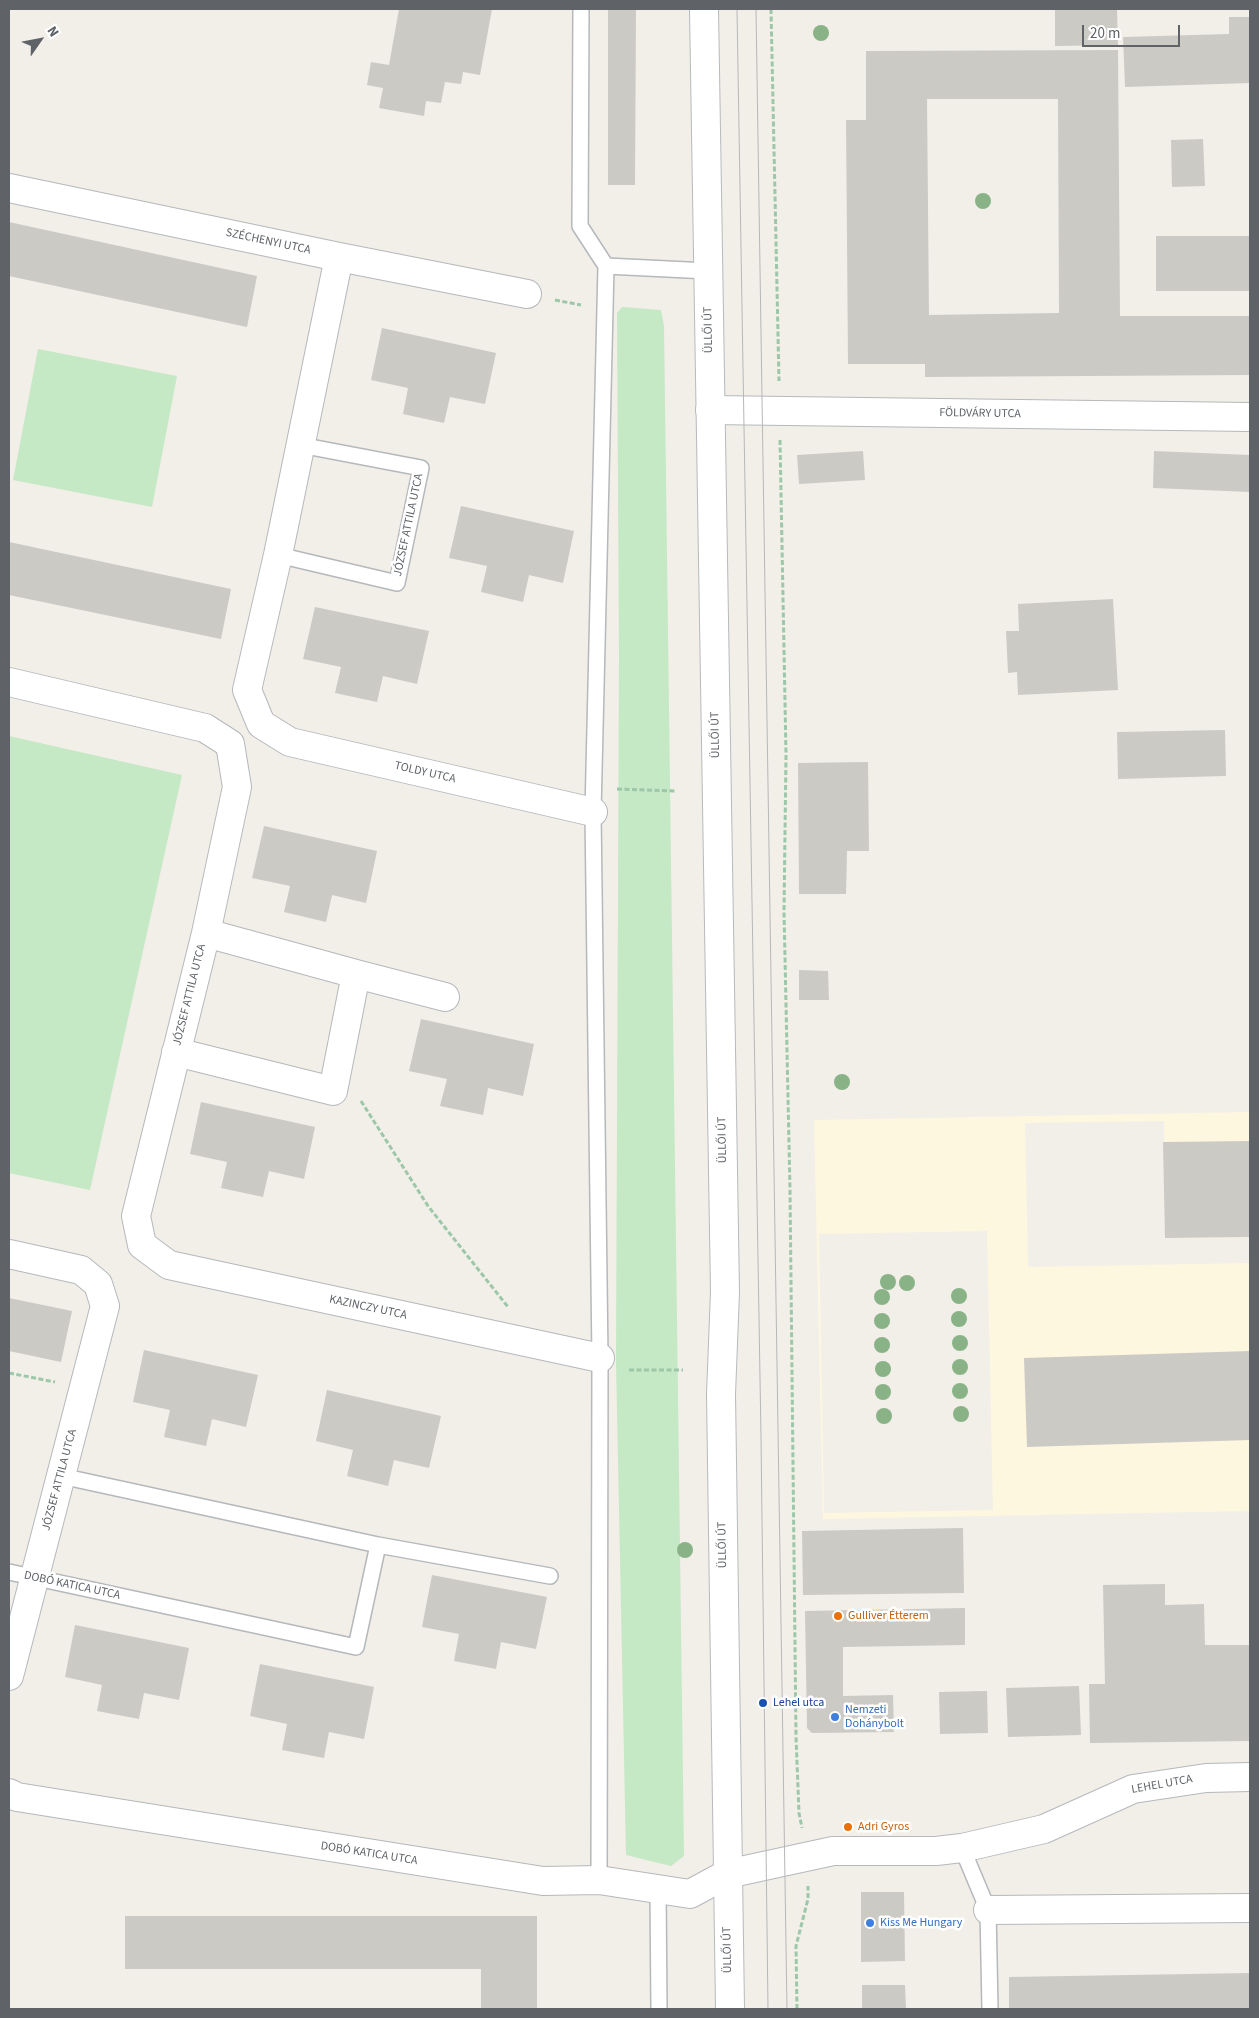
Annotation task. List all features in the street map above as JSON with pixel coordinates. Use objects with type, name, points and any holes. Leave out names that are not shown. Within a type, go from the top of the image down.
[{"type":"street","name":"ÜLLŐI ÚT","points":[[704,9],[725,1292],[721,1394],[730,2009]]},
{"type":"street","name":"SZÉCHENYI UTCA","points":[[9,188],[527,294]]},
{"type":"street","points":[[278,555],[339,257]]},
{"type":"street","name":"FÖLDVÁRY UTCA","points":[[710,410],[1250,417]]},
{"type":"street","name":"TOLDY UTCA","points":[[278,555],[247,690],[261,724],[290,742],[594,800]]},
{"type":"street","name":"JÓZSEF ATTILA UTCA","points":[[9,682],[205,728],[230,744],[237,787],[206,933],[136,1216],[142,1245]]},
{"type":"street","points":[[206,933],[444,997]]},
{"type":"street","points":[[176,1052],[333,1091],[356,974]]},
{"type":"street","name":"KAZINCZY UTCA","points":[[142,1245],[170,1265],[538,1345],[600,1364]]},
{"type":"street","name":"JÓZSEF ATTILA UTCA","points":[[9,1254],[81,1270],[98,1284],[105,1306],[61,1476],[21,1575],[9,1676]]},
{"type":"street","name":"LEHEL UTCA","points":[[727,1874],[833,1851],[936,1851],[962,1848],[1044,1829],[1133,1789],[1206,1778],[1250,1777]]},
{"type":"street","name":"DOBÓ KATICA UTCA","points":[[9,1793],[17,1797],[543,1881],[599,1880],[690,1894],[727,1874]]},
{"type":"street","points":[[988,1910],[1250,1908]]},
{"type":"lane","points":[[582,9],[580,226],[606,266],[594,800],[600,1364],[599,1880]]},
{"type":"lane","points":[[606,266],[708,271]]},
{"type":"lane","name":"JÓZSEF ATTILA UTCA","points":[[278,555],[397,583],[421,468],[300,445]]},
{"type":"lane","points":[[61,1476],[378,1545],[550,1576]]},
{"type":"lane","name":"DOBÓ KATICA UTCA","points":[[21,1575],[356,1647],[378,1545]]},
{"type":"lane","points":[[962,1848],[988,1910],[990,2009]]},
{"type":"lane","points":[[658,1890],[659,2009]]},
{"type":"path","points":[[771,9],[786,755],[784,911],[790,1180],[796,1737],[800,1813]]},
{"type":"path","points":[[527,294],[605,310]]},
{"type":"path","points":[[594,800],[676,791]]},
{"type":"path","points":[[339,1066],[428,1206],[538,1345]]},
{"type":"path","points":[[600,1364],[683,1370]]},
{"type":"path","points":[[9,1373],[84,1388]]},
{"type":"path","points":[[796,1946],[797,2009]]},
{"type":"shaded area","points":[[1250,1112],[1250,1237],[1166,1238],[1164,1121],[1025,1123],[1028,1267],[1250,1263],[1250,1511],[823,1519],[814,1120]],"holes":[[[987,1231],[993,1510],[824,1513],[819,1234]]]},
{"type":"green space","points":[[622,307],[661,310],[664,326],[684,1856],[671,1866],[626,1855],[616,1361],[619,657],[617,313]]},
{"type":"green space","points":[[38,349],[177,376],[152,507],[13,480]]},
{"type":"green space","points":[[9,736],[182,775],[90,1190],[9,1173]]},
{"type":"building","points":[[399,9],[492,9],[480,75],[463,72],[461,84],[445,82],[441,103],[426,101],[424,116],[379,108],[383,88],[367,85],[371,62],[389,65]]},
{"type":"building","points":[[608,9],[636,9],[635,185],[608,185]]},
{"type":"building","points":[[1055,9],[1117,9],[1118,45],[1055,46]]},
{"type":"building","points":[[1229,17],[1250,17],[1250,83],[1125,87],[1123,37],[1229,34]]},
{"type":"building","points":[[1118,50],[1120,316],[1250,316],[1250,375],[925,377],[925,364],[848,364],[846,120],[866,120],[866,51]],"holes":[[[927,99],[1058,99],[1059,313],[929,315]]]},
{"type":"building","points":[[1203,139],[1205,186],[1172,187],[1171,140]]},
{"type":"building","points":[[9,222],[257,276],[247,327],[9,276]]},
{"type":"building","points":[[1156,236],[1250,236],[1250,291],[1156,291]]},
{"type":"building","points":[[382,328],[496,353],[485,404],[450,397],[444,423],[403,414],[408,388],[371,380]]},
{"type":"building","points":[[863,451],[865,480],[799,484],[797,455]]},
{"type":"building","points":[[1154,451],[1250,455],[1250,492],[1153,488]]},
{"type":"building","points":[[461,506],[574,531],[563,583],[529,575],[523,602],[481,592],[487,566],[449,558]]},
{"type":"building","points":[[9,542],[231,589],[221,639],[9,595]]},
{"type":"building","points":[[1113,599],[1118,690],[1018,695],[1017,672],[1008,673],[1006,631],[1019,631],[1018,604]]},
{"type":"building","points":[[315,607],[429,631],[417,684],[383,676],[377,702],[335,693],[341,667],[303,659]]},
{"type":"building","points":[[1225,730],[1226,776],[1118,779],[1117,732]]},
{"type":"building","points":[[868,762],[869,851],[847,851],[846,894],[799,894],[798,763]]},
{"type":"building","points":[[264,826],[377,851],[366,903],[332,895],[326,922],[284,912],[290,886],[252,878]]},
{"type":"building","points":[[799,970],[828,971],[829,1000],[799,1000]]},
{"type":"building","points":[[421,1019],[534,1044],[523,1096],[488,1088],[483,1115],[440,1106],[447,1079],[409,1071]]},
{"type":"building","points":[[201,1102],[315,1127],[304,1179],[269,1171],[263,1197],[221,1188],[227,1162],[190,1154]]},
{"type":"building","points":[[1250,1141],[1250,1237],[1165,1238],[1163,1142]]},
{"type":"building","points":[[9,1298],[72,1311],[61,1362],[9,1351]]},
{"type":"building","points":[[144,1350],[258,1375],[246,1427],[212,1419],[206,1446],[164,1437],[170,1410],[133,1402]]},
{"type":"building","points":[[1250,1351],[1250,1440],[1027,1447],[1024,1358]]},
{"type":"building","points":[[327,1390],[441,1416],[429,1468],[394,1460],[388,1486],[347,1476],[353,1450],[316,1441]]},
{"type":"building","points":[[963,1528],[964,1593],[803,1595],[802,1531]]},
{"type":"building","points":[[432,1575],[547,1597],[536,1649],[501,1642],[496,1669],[454,1661],[459,1634],[422,1627]]},
{"type":"building","points":[[1165,1584],[1165,1605],[1204,1604],[1205,1645],[1250,1645],[1250,1741],[1090,1743],[1089,1684],[1105,1684],[1103,1585]]},
{"type":"building","points":[[965,1608],[965,1645],[843,1647],[843,1696],[893,1695],[894,1732],[812,1733],[807,1728],[805,1611]]},
{"type":"building","points":[[75,1625],[189,1648],[179,1700],[144,1693],[139,1719],[97,1711],[102,1685],[65,1677]]},
{"type":"building","points":[[260,1664],[374,1687],[364,1739],[329,1732],[324,1758],[282,1750],[287,1724],[250,1716]]},
{"type":"building","points":[[1079,1686],[1081,1735],[1008,1737],[1006,1688]]},
{"type":"building","points":[[987,1691],[988,1733],[940,1734],[939,1692]]},
{"type":"building","points":[[861,1892],[904,1892],[905,1961],[861,1962]]},
{"type":"building","points":[[125,1916],[537,1916],[537,2009],[481,2009],[481,1969],[125,1969]]},
{"type":"building","points":[[1250,1973],[1250,2009],[1009,2009],[1009,1977]]},
{"type":"building","points":[[862,1985],[905,1985],[906,2009],[862,2009]]},
{"type":"tram line","points":[[737,9],[761,1437],[768,2009]]},
{"type":"tram line","points":[[756,9],[787,2009]]},
{"type":"place","name":"Gulliver Étterem","points":[[838,1616]]},
{"type":"place","name":"Lehel utca","points":[[763,1703]]},
{"type":"place","name":"Nemzeti Dohánybolt","points":[[835,1717]]},
{"type":"place","name":"Adri Gyros","points":[[848,1827]]},
{"type":"place","name":"Kiss Me Hungary","points":[[870,1923]]}]
